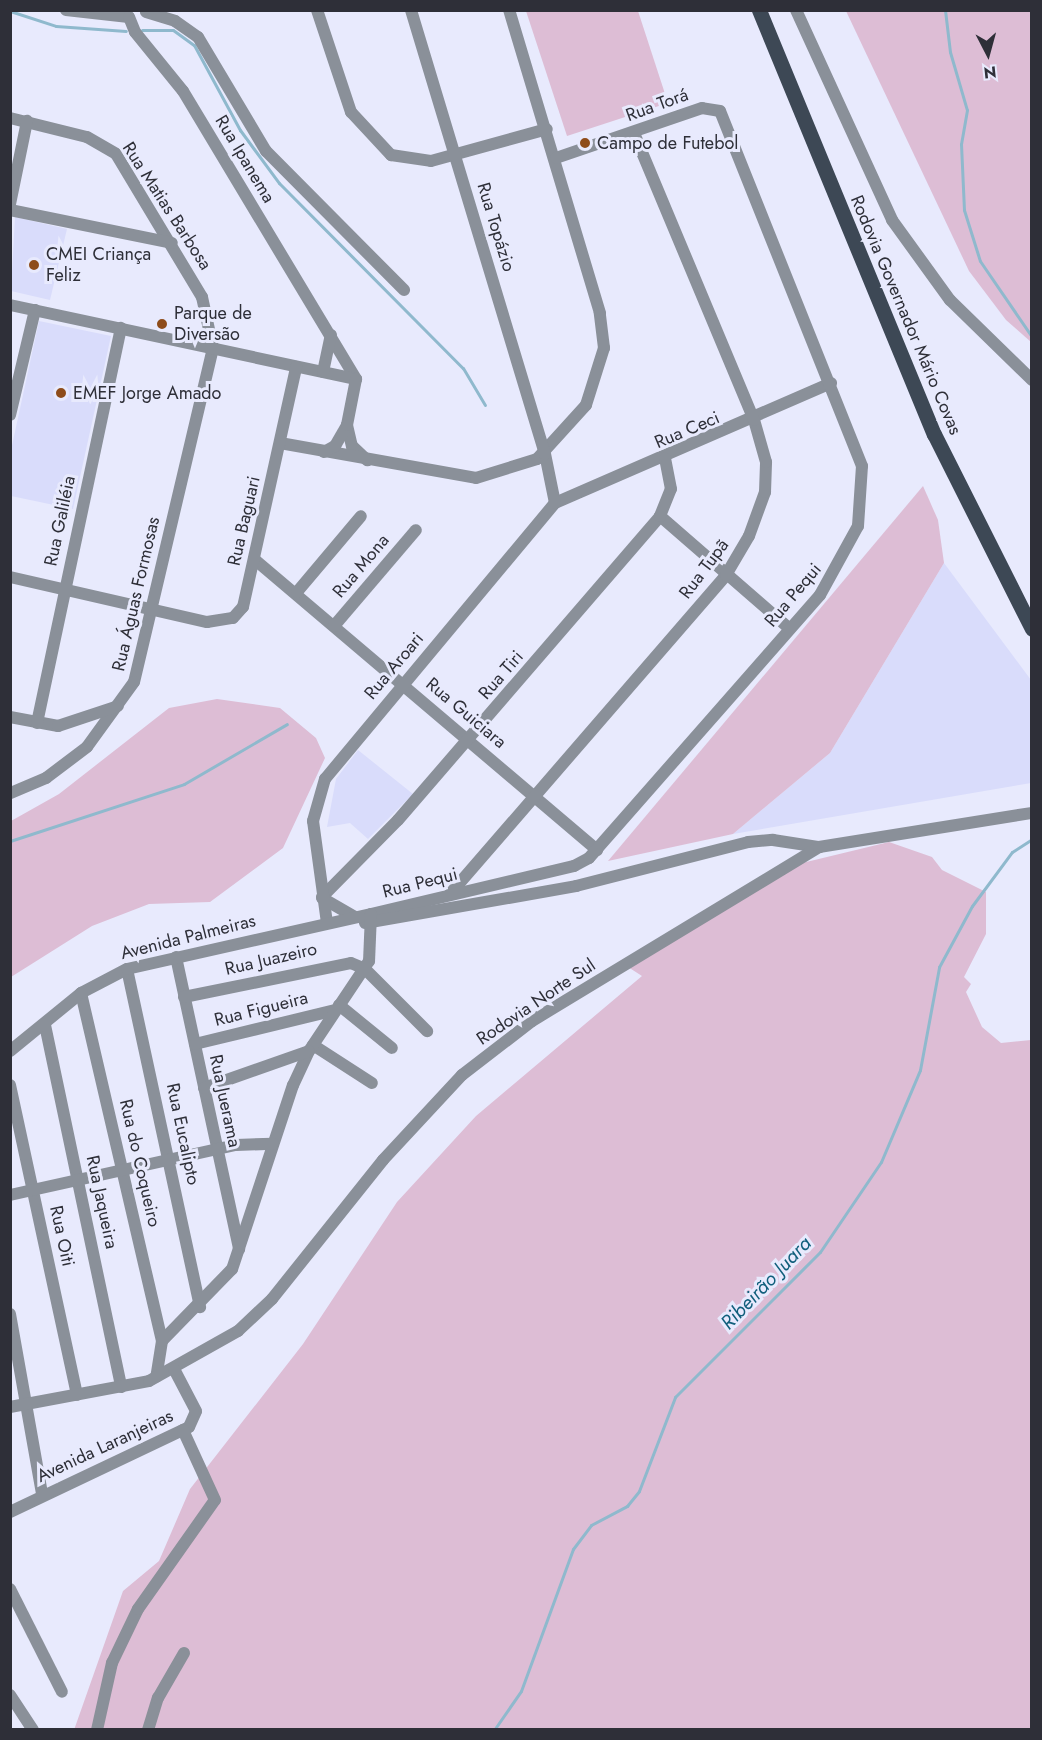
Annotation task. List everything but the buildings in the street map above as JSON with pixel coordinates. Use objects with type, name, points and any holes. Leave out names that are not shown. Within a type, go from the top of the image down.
[{"type":"main road","name":"Rodovia Governador Mário Covas","points":[[759,10],[934,434],[1032,629]]},
{"type":"street","points":[[66,10],[129,17],[147,11],[176,21],[198,37],[266,151],[404,290]]},
{"type":"street","points":[[317,10],[351,112],[371,138],[407,161],[456,155],[547,129]]},
{"type":"street","name":"Rua Topázio","points":[[411,10],[545,454]]},
{"type":"street","points":[[280,442],[370,463],[476,478],[516,469],[545,454],[586,405],[604,348],[600,313],[556,158],[509,10]]},
{"type":"street","points":[[796,10],[892,220],[950,300],[1032,380]]},
{"type":"street","name":"Rua Ipanema","points":[[129,17],[135,32],[183,91],[356,379]]},
{"type":"street","name":"Rua Torá","points":[[556,158],[702,108]]},
{"type":"street","name":"Rua Pequi","points":[[371,918],[450,894],[574,866],[597,850],[836,574],[862,509],[862,465],[720,111],[702,108]]},
{"type":"street","name":"Rua Matias Barbosa","points":[[10,118],[108,147],[172,243],[202,297],[213,348]]},
{"type":"street","points":[[10,204],[27,122]]},
{"type":"street","name":"Rua Tupã","points":[[450,894],[726,574],[750,536],[765,492],[766,462],[754,420],[634,133]]},
{"type":"street","points":[[10,210],[172,243]]},
{"type":"street","points":[[10,305],[356,379],[347,425],[335,446],[324,452]]},
{"type":"street","points":[[10,414],[35,310]]},
{"type":"street","name":"Rua Galiléia","points":[[37,723],[63,588],[121,327]]},
{"type":"street","points":[[323,372],[331,335]]},
{"type":"street","name":"Rua Águas Formosas","points":[[10,793],[67,764],[122,704],[141,658],[213,348]]},
{"type":"street","name":"Rua Baguari","points":[[152,607],[216,623],[233,618],[243,607],[296,367]]},
{"type":"street","name":"Rua Ceci","points":[[555,503],[665,459],[831,383]]},
{"type":"street","points":[[347,425],[352,446],[370,463]]},
{"type":"street","points":[[545,454],[555,503]]},
{"type":"street","name":"Rua Tiri","points":[[322,897],[469,738],[660,516],[671,489],[665,459]]},
{"type":"street","name":"Rua Aroari","points":[[327,923],[313,821],[320,792],[335,764],[555,503]]},
{"type":"street","points":[[297,592],[361,516]]},
{"type":"street","points":[[660,516],[789,628]]},
{"type":"street","name":"Rua Mona","points":[[334,626],[416,530]]},
{"type":"street","name":"Rua Guiciara","points":[[254,559],[297,592],[597,850]]},
{"type":"street","points":[[10,577],[152,607]]},
{"type":"street","points":[[10,717],[37,723],[78,722],[122,704]]},
{"type":"street","name":"Rodovia Norte Sul","points":[[10,1407],[121,1387],[156,1377],[174,1369],[238,1331],[272,1299],[406,1134],[495,1048],[819,847],[1032,813]]},
{"type":"street","points":[[327,923],[338,928],[371,918],[576,886],[748,842],[773,840],[819,847]]},
{"type":"street","points":[[322,897],[355,917]]},
{"type":"street","name":"Avenida Palmeiras","points":[[10,1051],[45,1025],[81,993],[127,969],[355,917],[371,918]]},
{"type":"street","points":[[156,1377],[162,1341],[200,1307],[228,1276],[239,1252],[273,1144],[311,1048],[365,969],[372,953],[371,918]]},
{"type":"street","name":"Rua Juerama","points":[[176,957],[239,1252]]},
{"type":"street","name":"Rua Juazeiro","points":[[184,997],[322,965],[344,963],[365,969]]},
{"type":"street","name":"Rua Eucalipto","points":[[127,969],[171,1159],[200,1307]]},
{"type":"street","points":[[365,969],[427,1031]]},
{"type":"street","name":"Rua do Coqueiro","points":[[81,993],[124,1169],[162,1341]]},
{"type":"street","points":[[337,1007],[392,1048]]},
{"type":"street","name":"Rua Figueira","points":[[195,1044],[337,1007]]},
{"type":"street","name":"Rua Jaqueira","points":[[45,1025],[80,1180],[121,1387]]},
{"type":"street","points":[[311,1048],[372,1083]]},
{"type":"street","points":[[204,1088],[311,1048]]},
{"type":"street","name":"Rua Oiti","points":[[10,1085],[77,1395]]},
{"type":"street","points":[[10,1195],[217,1148],[273,1144]]},
{"type":"street","points":[[10,1314],[13,1339],[28,1404],[42,1494]]},
{"type":"street","name":"Avenida Laranjeiras","points":[[10,1512],[42,1494],[183,1430],[193,1423],[196,1412],[174,1369]]},
{"type":"street","points":[[97,1730],[112,1663],[138,1610],[215,1500],[183,1430]]},
{"type":"street","points":[[10,1589],[62,1692]]},
{"type":"street","points":[[148,1730],[158,1698],[184,1653]]},
{"type":"street","points":[[10,1695],[33,1730]]},
{"type":"shaded area","points":[[526,11],[638,11],[668,103],[567,136]]},
{"type":"shaded area","points":[[846,11],[1031,11],[1031,342],[1006,320],[969,271]]},
{"type":"shaded area","name":"CMEI Criança Feliz","points":[[15,217],[67,229],[50,300],[11,291]]},
{"type":"shaded area","name":"EMEF Jorge Amado","points":[[39,321],[111,336],[73,509],[11,496],[11,450]]},
{"type":"shaded area","points":[[923,486],[938,520],[944,563],[830,753],[733,834],[608,861]]},
{"type":"shaded area","points":[[944,563],[1031,680],[1031,783],[733,834],[830,753]]},
{"type":"shaded area","points":[[217,699],[280,708],[316,738],[325,758],[283,848],[210,902],[149,904],[92,926],[11,977],[11,821],[59,794],[169,708]]},
{"type":"shaded area","points":[[358,750],[413,794],[368,839],[350,823],[327,827],[336,779]]},
{"type":"shaded area","points":[[889,842],[932,857],[942,870],[986,892],[986,934],[964,977],[971,984],[966,992],[982,1027],[1001,1043],[1031,1040],[1031,1729],[74,1730],[123,1591],[159,1561],[190,1489],[303,1344],[397,1202],[476,1116],[642,976],[628,967],[798,864]]},
{"type":"waterway","points":[[945,10],[950,52],[967,110],[961,144],[964,210],[980,261],[1032,337]]},
{"type":"waterway","points":[[10,11],[56,26],[126,31]]},
{"type":"waterway","points":[[142,30],[173,30],[194,45],[240,130],[279,183],[463,368],[485,405]]},
{"type":"waterway","points":[[10,841],[184,784],[287,724]]},
{"type":"waterway","name":"Ribeirão Juara","points":[[494,1730],[521,1691],[573,1549],[591,1525],[627,1506],[639,1491],[675,1397],[820,1252],[881,1162],[920,1070],[939,967],[972,906],[1012,852],[1032,839]]},
{"type":"place","name":"Campo de Futebol","points":[[585,143]]},
{"type":"place","name":"CMEI Criança Feliz","points":[[34,265]]},
{"type":"place","name":"Parque de Diversão","points":[[162,324]]},
{"type":"place","name":"EMEF Jorge Amado","points":[[61,393]]}]
